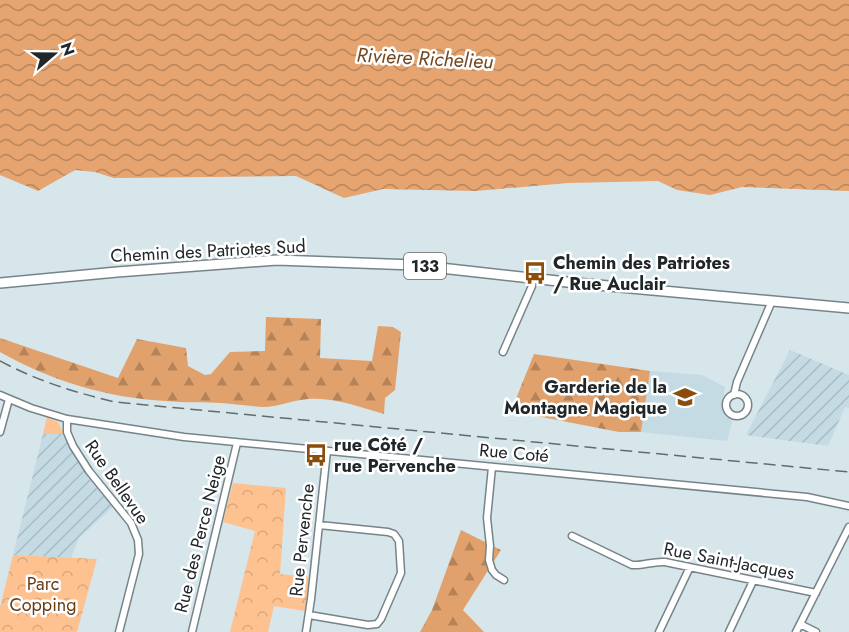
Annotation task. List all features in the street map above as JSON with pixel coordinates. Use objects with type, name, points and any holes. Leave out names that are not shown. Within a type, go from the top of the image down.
[{"type":"main road","name":"Chemin des Patriotes Sud","points":[[0,283],[287,260],[414,265],[849,308]]},
{"type":"street","points":[[503,352],[532,286],[533,278]]},
{"type":"street","points":[[734,395],[737,382],[771,301]]},
{"type":"street","name":"Rue Coté","points":[[0,395],[67,419],[156,433],[327,452],[807,497],[849,506]]},
{"type":"street","points":[[0,432],[9,399]]},
{"type":"street","name":"Rue Bellevue","points":[[67,419],[67,432],[73,446],[131,523],[138,540],[139,554],[119,632]]},
{"type":"street","name":"Rue des Perce Neige","points":[[192,632],[237,443]]},
{"type":"street","name":"Rue Pervenche","points":[[306,632],[327,452]]},
{"type":"street","points":[[492,466],[487,518],[489,560],[492,570],[504,580]]},
{"type":"street","points":[[309,615],[368,625],[377,624],[401,570],[400,543],[394,534],[319,525]]},
{"type":"street","points":[[796,632],[849,527]]},
{"type":"street","name":"Rue Saint-Jacques","points":[[572,536],[632,566],[655,562],[690,567],[816,593]]},
{"type":"street","points":[[659,632],[690,567]]},
{"type":"street","points":[[729,632],[753,581]]},
{"type":"street","points":[[800,624],[816,632]]},
{"type":"shaded area","points":[[790,350],[849,375],[849,408],[845,407],[828,446],[746,435]]},
{"type":"shaded area","name":"Garderie de la Montagne Magique","points":[[650,371],[702,375],[725,387],[722,407],[732,422],[727,441],[641,432]]},
{"type":"shaded area","points":[[43,434],[64,434],[75,458],[114,506],[79,538],[71,558],[13,555]]},
{"type":"green space","points":[[266,317],[321,319],[320,358],[372,361],[378,326],[393,327],[401,332],[395,390],[385,398],[384,414],[347,403],[318,399],[263,407],[173,402],[123,396],[101,392],[60,379],[0,352],[0,338],[118,378],[137,339],[186,348],[188,366],[205,375],[211,374],[230,352],[265,351]]},
{"type":"green space","points":[[534,354],[650,371],[641,432],[619,432],[511,411]]},
{"type":"green space","points":[[47,417],[58,422],[64,434],[43,434]]},
{"type":"green space","points":[[233,483],[286,488],[280,574],[310,577],[305,611],[274,606],[268,632],[230,632],[255,531],[223,522]]},
{"type":"green space","points":[[461,530],[501,550],[463,610],[484,632],[420,632],[432,610]]},
{"type":"green space","name":"Parc Copping","points":[[13,555],[97,559],[77,632],[0,632],[0,607]]},
{"type":"water","name":"Rivière Richelieu","points":[[0,0],[849,0],[849,191],[742,187],[710,195],[677,190],[658,181],[568,183],[475,191],[383,189],[344,198],[296,176],[114,178],[95,172],[75,170],[38,191],[0,175]]},
{"type":"railway","points":[[0,361],[56,385],[115,402],[849,472]]},
{"type":"place","name":"Chemin des Patriotes / Rue Auclair","points":[[535,273]]},
{"type":"place","name":"Garderie de la Montagne Magique","points":[[685,397]]},
{"type":"place","name":"rue Côté / rue Pervenche","points":[[316,455]]}]
